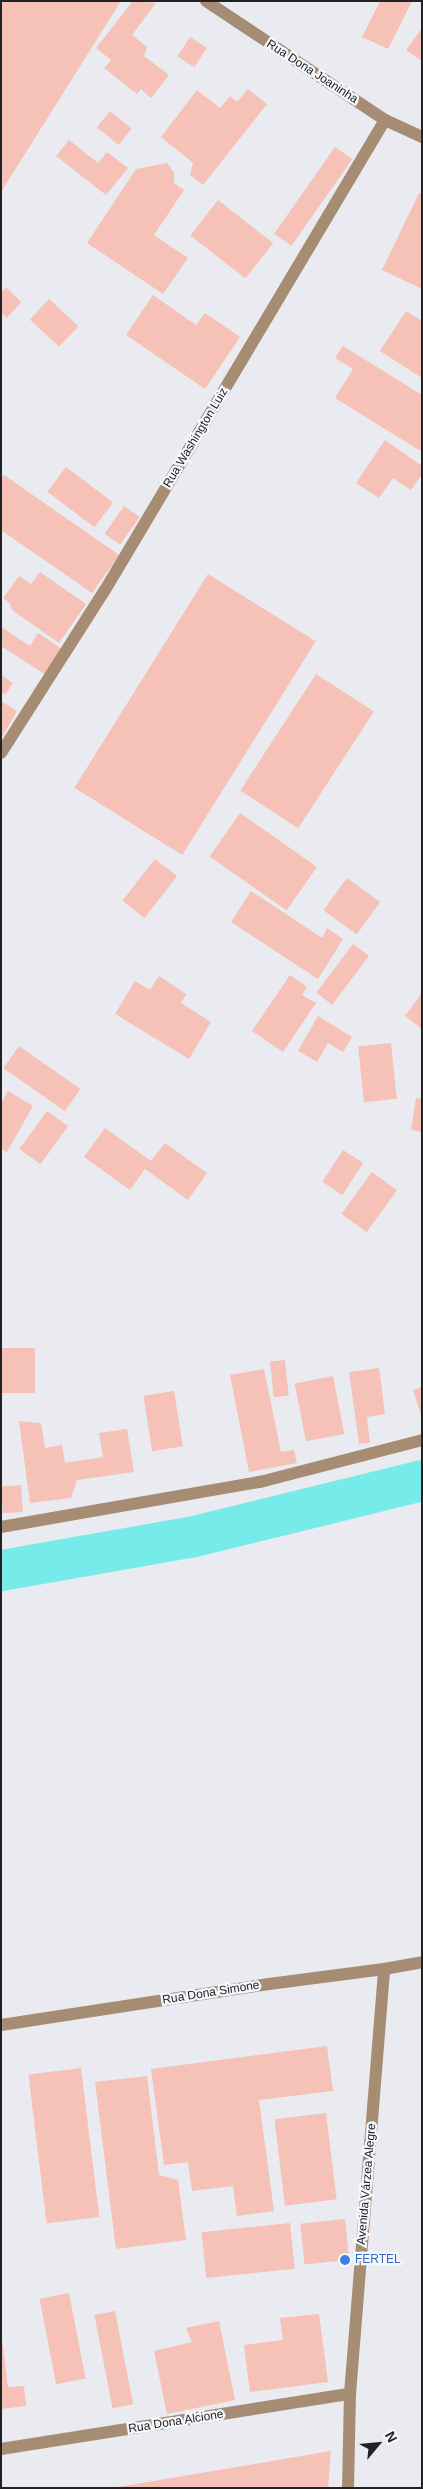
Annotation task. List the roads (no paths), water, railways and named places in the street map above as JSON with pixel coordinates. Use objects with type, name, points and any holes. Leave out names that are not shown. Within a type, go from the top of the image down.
[{"type":"street","name":"Rua Dona Joaninha","points":[[206,1],[385,120],[422,136]]},
{"type":"street","name":"Rua Washington Luiz","points":[[1,753],[105,590],[385,120]]},
{"type":"street","points":[[1,1527],[260,1482],[422,1440]]},
{"type":"street","name":"Rua Dona Simone","points":[[1,2025],[268,1984],[384,1970],[422,1962]]},
{"type":"street","name":"Avenida Várzea Alegre","points":[[348,2488],[350,2394],[384,1970]]},
{"type":"street","name":"Rua Dona Alcione","points":[[1,2449],[350,2394]]},
{"type":"waterway","points":[[1,1570],[194,1536],[422,1480]]},
{"type":"place","name":"FERTEL","points":[[345,2260]]}]
